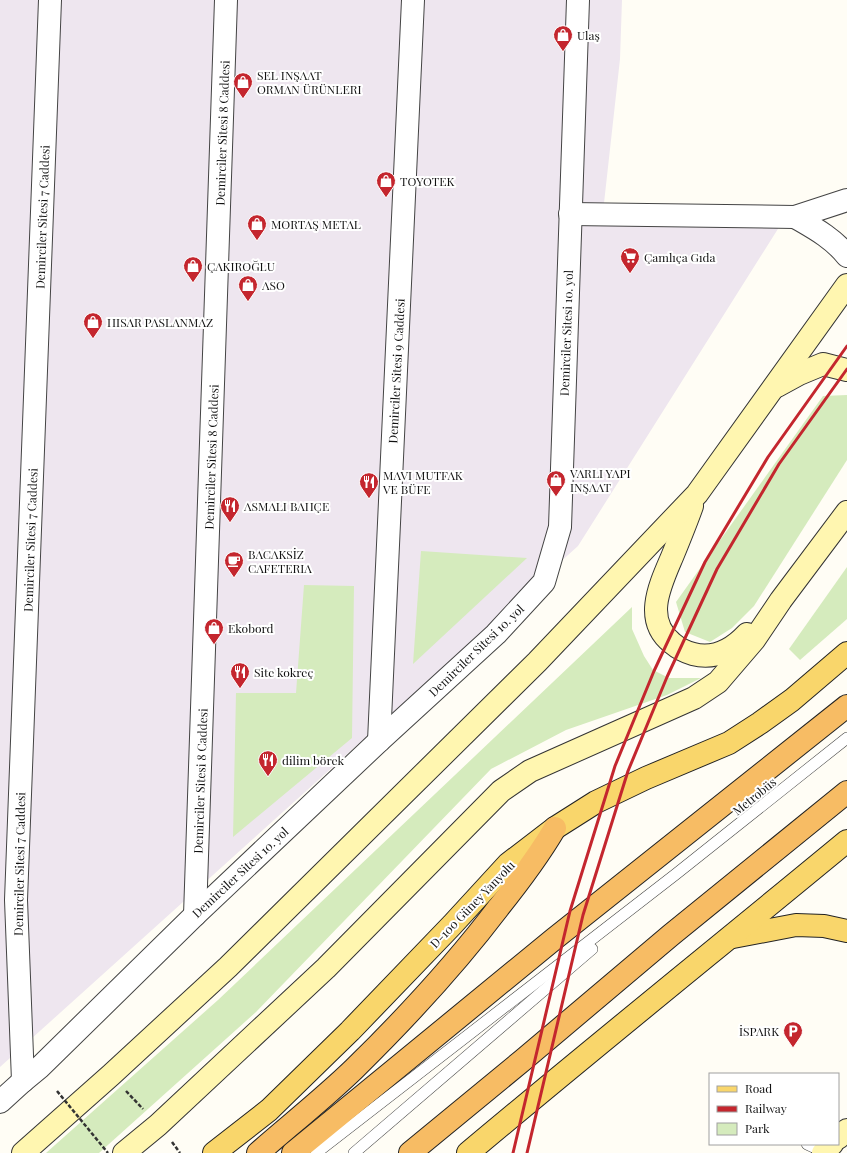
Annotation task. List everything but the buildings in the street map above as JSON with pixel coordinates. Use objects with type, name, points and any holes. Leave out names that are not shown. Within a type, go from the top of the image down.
[{"type":"highway","points":[[293,1153],[554,940],[847,706]]},
{"type":"highway","points":[[410,1153],[523,1060],[671,934],[847,792]]},
{"type":"highway","points":[[258,1153],[353,1070],[446,973],[527,871],[541,852],[554,828]]},
{"type":"main road","points":[[23,1153],[111,1075],[228,966],[532,668],[697,494],[847,286]]},
{"type":"main road","points":[[773,389],[799,374],[823,364],[847,370]]},
{"type":"main road","points":[[697,494],[662,580],[656,602],[657,623],[664,637],[683,652],[700,656],[718,655],[738,644],[781,600]]},
{"type":"main road","points":[[124,1153],[165,1134],[501,791],[530,771],[694,698],[718,682],[754,640],[781,600],[847,512]]},
{"type":"main road","name":"D-100 Güney Yanyolu","points":[[214,1153],[269,1110],[377,1003],[508,864],[554,828],[596,802],[646,778],[729,743],[792,700],[847,653]]},
{"type":"main road","points":[[468,1153],[847,841]]},
{"type":"main road","points":[[730,938],[796,925],[824,926],[847,930]]},
{"type":"main road","points":[[839,1137],[847,1130]]},
{"type":"main road","points":[[827,1147],[847,1150]]},
{"type":"street","name":"Demirciler Sitesi 7 Caddesi","points":[[23,1081],[16,900],[50,0]]},
{"type":"street","name":"Demirciler Sitesi 8 Caddesi","points":[[195,914],[226,0]]},
{"type":"street","name":"Demirciler Sitesi 9 Caddesi","points":[[380,741],[413,0]]},
{"type":"street","name":"Demirciler Sitesi 10. yol","points":[[0,1102],[40,1067],[195,914],[496,634],[544,582],[560,527],[578,0]]},
{"type":"street","points":[[570,214],[795,217],[847,200]]},
{"type":"street","points":[[795,217],[826,235],[840,247],[847,256]]},
{"type":"lane","name":"Metrobüs","points":[[676,874],[847,738]]},
{"type":"lane","points":[[316,1153],[676,874]]},
{"type":"lane","points":[[354,1153],[518,1013],[676,874]]},
{"type":"path","points":[[111,1075],[165,1134],[180,1153]]},
{"type":"path","points":[[56,1091],[108,1153]]},
{"type":"shaded area","points":[[0,0],[622,0],[620,59],[604,203],[793,205],[578,546],[0,1067]]},
{"type":"green space","points":[[847,395],[847,460],[754,606],[732,628],[710,642],[685,632],[676,602],[823,396]]},
{"type":"green space","points":[[421,551],[527,558],[413,664]]},
{"type":"green space","points":[[847,567],[847,619],[800,660],[789,649]]},
{"type":"green space","points":[[304,585],[354,586],[352,738],[233,837],[236,693],[296,693]]},
{"type":"green space","points":[[632,607],[632,629],[644,656],[653,670],[669,678],[701,678],[667,695],[566,730],[491,769],[256,1012],[99,1153],[46,1153],[218,1000]]},
{"type":"railway","points":[[513,1153],[570,911],[615,766],[654,671],[705,562],[768,457],[847,346]]},
{"type":"railway","points":[[527,1153],[583,915],[628,771],[667,677],[717,569],[779,464],[847,369]]},
{"type":"place","name":"Ulaş","points":[[563,52]]},
{"type":"place","name":"SEL INŞAAT ORMAN ÜRÜNLERI","points":[[243,99]]},
{"type":"place","name":"TOYOTEK","points":[[386,198]]},
{"type":"place","name":"MORTAŞ METAL","points":[[257,241]]},
{"type":"place","name":"Çamlıça Gıda","points":[[630,274]]},
{"type":"place","name":"ÇAKIROĞLU","points":[[193,283]]},
{"type":"place","name":"ASO","points":[[248,302]]},
{"type":"place","name":"HISAR PASLANMAZ","points":[[93,339]]},
{"type":"place","name":"VARLI YAPI INŞAAT","points":[[556,497]]},
{"type":"place","name":"MAVI MUTFAK VE BÜFE","points":[[369,499]]},
{"type":"place","name":"ASMALI BAHÇE","points":[[230,523]]},
{"type":"place","name":"BACAKSİZ CAFETERIA","points":[[234,578]]},
{"type":"place","name":"Ekobord","points":[[214,645]]},
{"type":"place","name":"Site kokreç","points":[[240,689]]},
{"type":"place","name":"dilim börek","points":[[268,777]]},
{"type":"place","name":"İSPARK","points":[[793,1048]]}]
